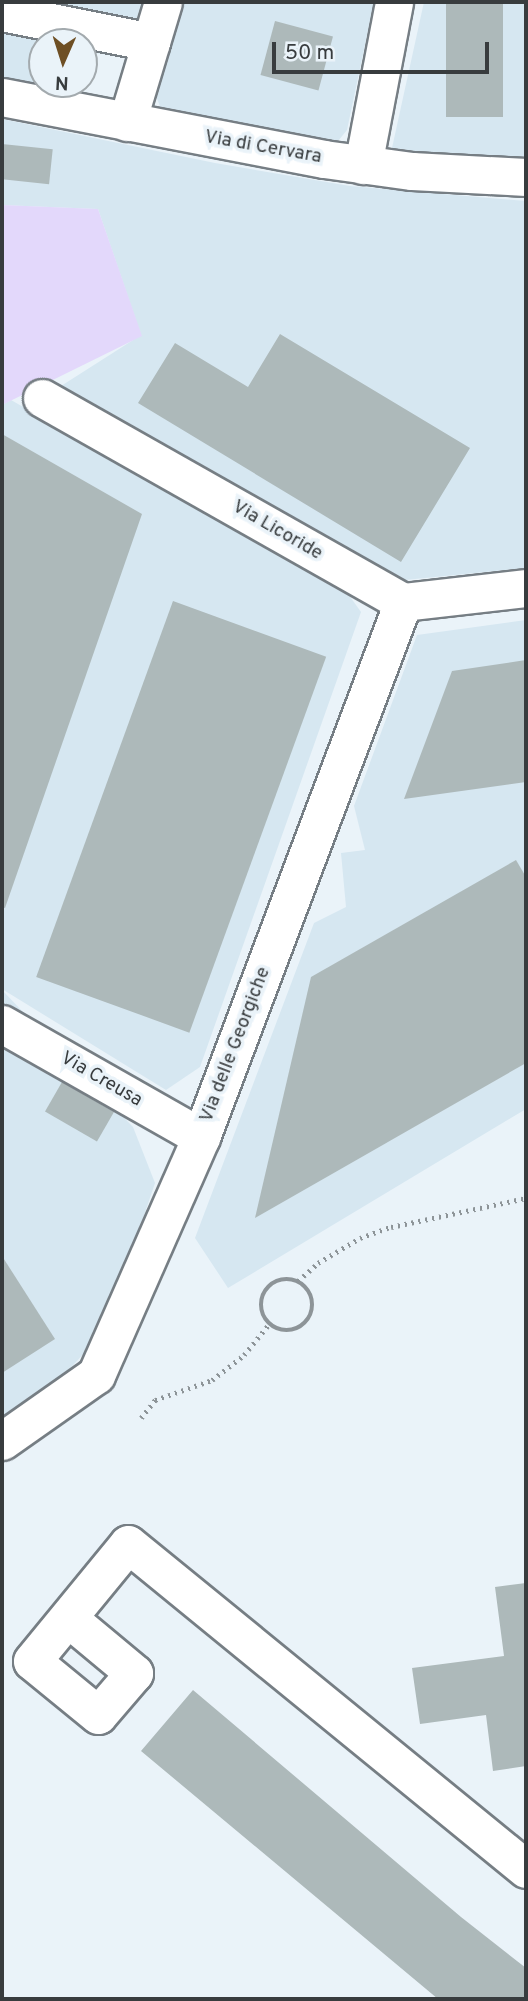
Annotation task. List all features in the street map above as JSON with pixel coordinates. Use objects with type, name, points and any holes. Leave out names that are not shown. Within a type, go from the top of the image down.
[{"type":"street","points":[[127,122],[163,2]]},
{"type":"street","points":[[363,165],[394,2]]},
{"type":"street","points":[[2,12],[151,42]]},
{"type":"street","name":"Via di Cervara","points":[[2,97],[363,165],[468,176],[526,177]]},
{"type":"street","name":"Via Licoride","points":[[42,398],[403,603]]},
{"type":"street","points":[[403,603],[526,587]]},
{"type":"street","name":"Via delle Georgiche","points":[[2,1441],[96,1375],[201,1137],[403,603]]},
{"type":"street","name":"Via Creusa","points":[[2,1024],[201,1137]]},
{"type":"street","points":[[68,1618],[128,1544],[526,1869]]},
{"type":"path","points":[[298,1281],[318,1263],[360,1238],[391,1227],[526,1198]]},
{"type":"path","points":[[279,1279],[298,1281],[311,1294],[313,1312],[303,1327],[285,1333],[268,1325],[260,1308],[264,1290],[279,1279]]},
{"type":"path","points":[[141,1418],[155,1400],[212,1380],[244,1355],[268,1325]]},
{"type":"shaded area","points":[[2,2],[374,2],[347,130],[334,146],[161,109],[156,96],[169,46],[136,40],[132,59],[98,53],[98,28],[28,28],[28,82],[2,77]]},
{"type":"shaded area","points":[[424,2],[526,2],[526,160],[472,159],[392,148]]},
{"type":"shaded area","points":[[2,119],[215,163],[350,186],[526,201],[526,568],[405,580],[61,386],[141,335],[98,209],[2,205]]},
{"type":"shaded area","points":[[2,205],[98,209],[142,336],[2,405]]},
{"type":"shaded area","points":[[11,400],[346,591],[361,612],[200,1067],[166,1090],[2,989],[2,405]]},
{"type":"shaded area","points":[[526,620],[526,1109],[228,1288],[195,1238],[314,923],[346,907],[341,853],[365,850],[354,806],[417,635]]},
{"type":"shaded area","points":[[2,990],[133,1127],[155,1183],[105,1331],[2,1441]]},
{"type":"building","points":[[446,2],[503,2],[503,117],[446,117]]},
{"type":"building","points":[[275,21],[333,37],[318,91],[261,75]]},
{"type":"building","points":[[2,144],[53,149],[49,184],[2,179]]},
{"type":"building","points":[[280,334],[470,448],[401,562],[138,403],[175,343],[248,387]]},
{"type":"building","points":[[2,434],[142,514],[5,908],[2,907]]},
{"type":"building","points":[[173,601],[326,657],[189,1033],[36,977]]},
{"type":"building","points":[[526,660],[526,782],[404,799],[452,671]]},
{"type":"building","points":[[516,860],[526,877],[526,1063],[255,1218],[311,977]]},
{"type":"building","points":[[62,1082],[114,1112],[97,1141],[45,1111]]},
{"type":"building","points":[[2,1256],[55,1339],[2,1373]]},
{"type":"building","points":[[526,1583],[526,1766],[493,1771],[486,1715],[420,1724],[412,1668],[504,1656],[495,1587]]},
{"type":"building","points":[[193,1690],[461,1917],[526,1968],[526,1999],[438,1999],[141,1751]]}]
